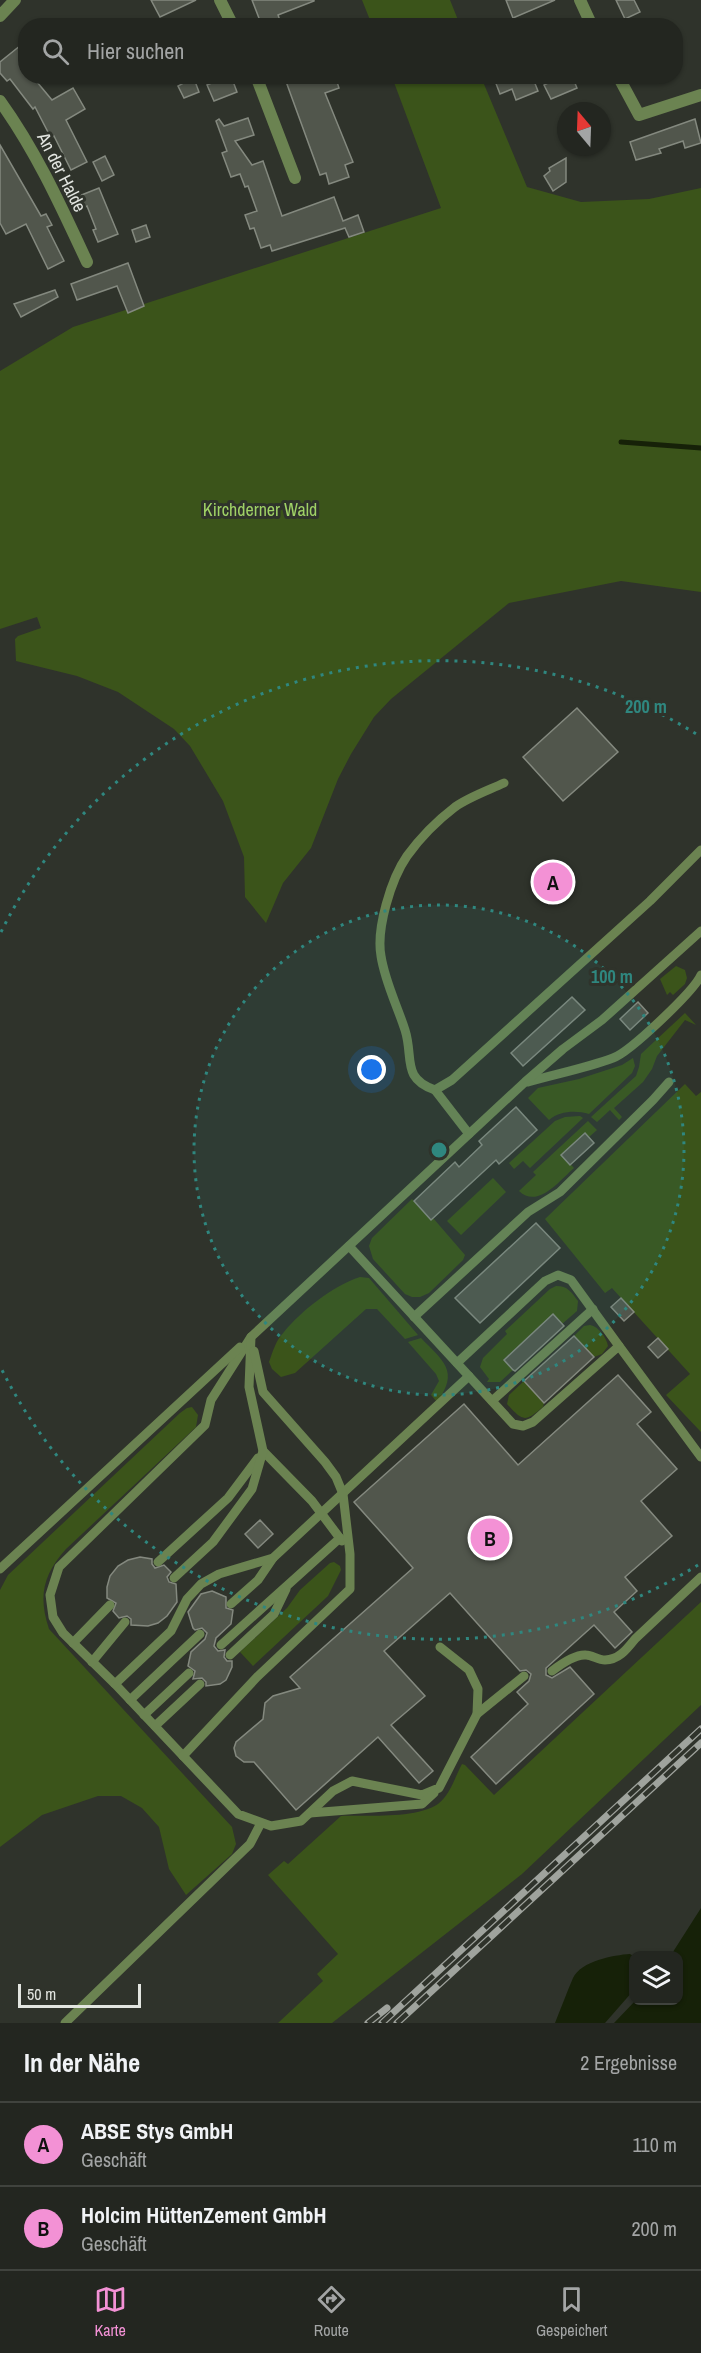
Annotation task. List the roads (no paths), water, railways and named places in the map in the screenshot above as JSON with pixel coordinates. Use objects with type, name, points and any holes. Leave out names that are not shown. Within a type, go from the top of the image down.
[{"type":"street","points":[[0,16],[15,0]]},
{"type":"street","points":[[220,0],[229,18]]},
{"type":"street","points":[[580,0],[588,18]]},
{"type":"street","points":[[259,84],[295,178]]},
{"type":"street","points":[[622,84],[639,115],[701,95]]},
{"type":"street","name":"An der Halde","points":[[0,101],[39,162],[87,262]]},
{"type":"lane","points":[[469,1134],[435,1090],[415,1079],[410,1066],[409,1042],[385,978],[380,954],[380,934],[394,882],[406,857],[456,807],[504,783]]},
{"type":"lane","points":[[435,1090],[452,1080],[650,901],[701,850]]},
{"type":"lane","points":[[0,1569],[525,1082],[563,1049],[602,1020],[701,931]]},
{"type":"lane","points":[[525,1082],[615,1058],[631,1047],[700,979]]},
{"type":"lane","points":[[414,1317],[528,1212],[560,1192],[669,1082]]},
{"type":"lane","points":[[349,1246],[513,1424],[523,1426],[533,1422],[619,1346]]},
{"type":"lane","points":[[457,1363],[545,1281],[558,1275],[571,1280],[701,1457]]},
{"type":"lane","points":[[492,1401],[593,1309]]},
{"type":"lane","points":[[174,1578],[213,1542],[252,1490],[263,1451],[249,1387],[251,1337]]},
{"type":"lane","points":[[183,1756],[257,1677],[350,1589],[350,1554],[343,1494],[325,1462],[263,1392],[251,1337]]},
{"type":"lane","points":[[251,1337],[211,1400],[205,1425],[59,1567],[50,1595],[53,1617],[63,1634],[115,1684],[238,1814],[271,1826],[301,1821],[333,1791],[352,1781],[422,1795],[439,1788]]},
{"type":"lane","points":[[231,1604],[258,1580],[273,1558],[469,1376]]},
{"type":"lane","points":[[263,1451],[322,1513],[350,1554]]},
{"type":"lane","points":[[158,1562],[228,1498],[263,1451]]},
{"type":"lane","points":[[221,1645],[340,1538]]},
{"type":"lane","points":[[115,1684],[171,1631],[188,1599],[201,1584],[219,1574],[273,1558]]},
{"type":"lane","points":[[552,1671],[562,1663],[584,1654],[604,1660],[616,1657],[701,1577]]},
{"type":"lane","points":[[230,1655],[274,1614],[287,1586]]},
{"type":"lane","points":[[74,1643],[110,1605]]},
{"type":"lane","points":[[92,1662],[125,1622]]},
{"type":"lane","points":[[130,1700],[200,1634]]},
{"type":"lane","points":[[309,1813],[422,1804],[439,1788],[477,1713],[478,1689],[469,1670],[440,1647]]},
{"type":"lane","points":[[144,1715],[189,1673]]},
{"type":"lane","points":[[477,1713],[524,1676]]},
{"type":"lane","points":[[155,1726],[200,1684]]},
{"type":"lane","points":[[65,2023],[250,1844],[261,1823]]},
{"type":"waterway","points":[[621,442],[701,448]]},
{"type":"railway","points":[[382,2023],[701,1729]]},
{"type":"railway","points":[[397,2023],[701,1743]]},
{"type":"railway","points":[[368,2023],[387,2008]]},
{"type":"place","name":"ABSE Stys GmbH","points":[[553,882]]},
{"type":"place","name":"Holcim HüttenZement GmbH","points":[[490,1538]]},
{"type":"park label","name":"Kirchderner Wald","points":[[260,509]]}]
